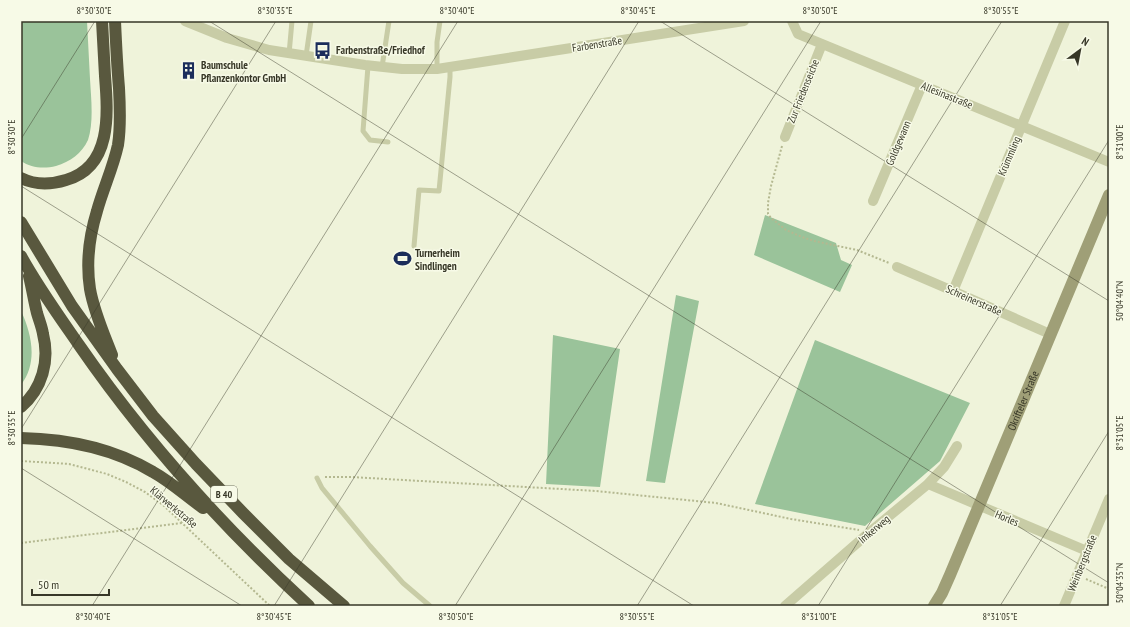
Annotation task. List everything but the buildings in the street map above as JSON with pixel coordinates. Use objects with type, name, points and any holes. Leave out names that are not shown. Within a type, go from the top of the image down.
[{"type":"highway","points":[[21,178],[35,183],[46,184],[59,182],[82,172],[97,156],[105,135],[107,102],[102,21]]},
{"type":"highway","points":[[115,21],[120,111],[119,139],[114,160],[96,211],[88,249],[88,268],[90,289],[94,307],[117,369]]},
{"type":"highway","name":"B 40","points":[[21,222],[72,306],[153,416],[242,513],[344,606]]},
{"type":"highway","name":"B 40","points":[[21,256],[62,322],[136,424],[227,527],[309,606]]},
{"type":"highway","points":[[21,407],[35,392],[41,381],[46,354],[44,335],[37,313],[27,267]]},
{"type":"highway","points":[[21,438],[81,444],[119,455],[136,462],[170,483],[227,527]]},
{"type":"street","name":"Farbenstraße","points":[[185,21],[227,38],[290,54],[368,66],[437,70],[744,21]]},
{"type":"street","points":[[673,21],[675,32]]},
{"type":"street","name":"Allesinastraße","points":[[792,21],[798,34],[1109,162]]},
{"type":"street","name":"Krümmling","points":[[953,290],[1066,21]]},
{"type":"street","name":"Zur Friedenseiche","points":[[785,138],[822,44]]},
{"type":"street","name":"Goldgewann","points":[[874,201],[922,85]]},
{"type":"street","name":"Okrifteler Straße","points":[[934,606],[942,593],[979,507],[1109,195]]},
{"type":"street","name":"Schreinerstraße","points":[[897,267],[953,290],[1050,334]]},
{"type":"street","name":"Imkerweg","points":[[785,606],[928,484],[944,467],[956,446]]},
{"type":"street","name":"Horles","points":[[928,484],[979,507],[1087,551]]},
{"type":"street","name":"Weinbergstraße","points":[[1064,606],[1078,576],[1109,499]]},
{"type":"lane","points":[[290,54],[292,21]]},
{"type":"lane","points":[[306,56],[311,21]]},
{"type":"lane","points":[[382,67],[390,21]]},
{"type":"lane","points":[[437,70],[437,42],[440,21]]},
{"type":"lane","points":[[368,66],[363,131],[370,140],[388,142]]},
{"type":"lane","points":[[414,246],[418,190],[439,190],[450,67]]},
{"type":"lane","points":[[318,478],[322,488],[370,546],[403,583],[430,606]]},
{"type":"path","points":[[785,138],[771,186],[768,203],[768,214],[771,218],[786,230],[814,241],[857,250],[897,267]]},
{"type":"path","name":"Klärwerkstraße","points":[[21,461],[69,464],[107,474],[145,492],[163,505],[270,606]]},
{"type":"path","points":[[318,478],[351,477],[596,491],[716,503],[791,519],[871,532]]},
{"type":"path","points":[[21,543],[182,523]]},
{"type":"path","points":[[1078,576],[1109,589]]},
{"type":"green space","points":[[21,21],[87,21],[92,110],[90,133],[88,140],[79,153],[66,162],[56,166],[38,167],[21,161]]},
{"type":"green space","points":[[765,215],[836,243],[841,260],[852,265],[840,292],[754,255]]},
{"type":"green space","points":[[676,295],[699,301],[665,483],[646,481]]},
{"type":"green space","points":[[21,311],[28,329],[32,348],[30,367],[21,385]]},
{"type":"green space","points":[[553,335],[620,349],[600,487],[546,484]]},
{"type":"green space","points":[[815,340],[970,403],[940,461],[865,526],[755,504]]},
{"type":"place","name":"Farbenstraße/Friedhof","points":[[323,50]]},
{"type":"place","name":"Baumschule Pflanzenkontor GmbH","points":[[188,71]]},
{"type":"place","name":"Turnerheim Sindlingen","points":[[402,259]]}]
